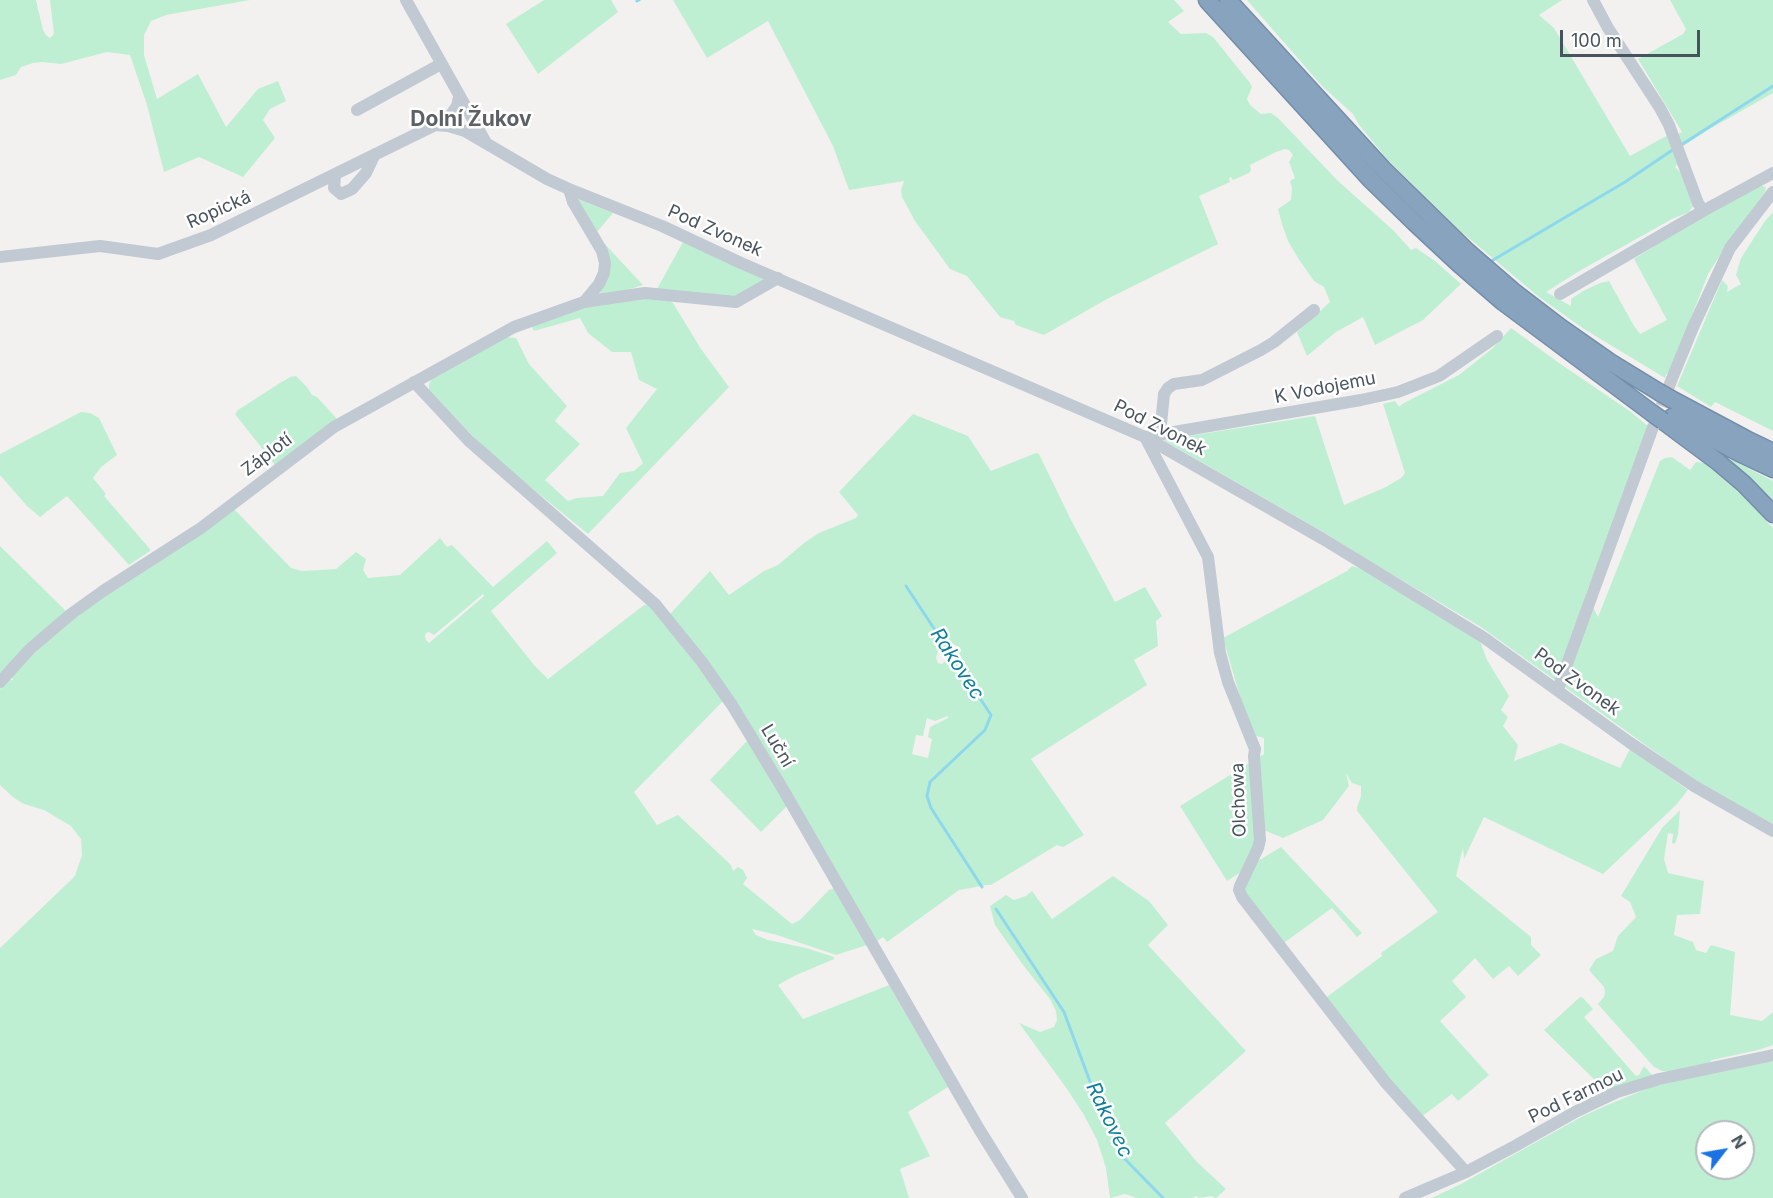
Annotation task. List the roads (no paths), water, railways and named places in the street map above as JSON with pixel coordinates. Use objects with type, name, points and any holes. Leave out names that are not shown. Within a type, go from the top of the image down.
[{"type":"highway","points":[[1207,0],[1364,172],[1421,229],[1503,302],[1601,374],[1660,410],[1773,469]]},
{"type":"highway","points":[[1228,0],[1424,211],[1513,291],[1610,362],[1660,410],[1744,484],[1773,514]]},
{"type":"highway","points":[[1660,410],[1746,439],[1773,452]]},
{"type":"street","points":[[1593,0],[1669,124],[1702,211]]},
{"type":"street","name":"Pod Zvonek","points":[[410,1],[441,64],[485,142]]},
{"type":"street","points":[[357,110],[441,64]]},
{"type":"street","points":[[435,125],[450,116],[457,106],[459,97]]},
{"type":"street","name":"Pod Zvonek","points":[[435,125],[465,131],[547,179],[569,189],[662,226],[1145,437],[1323,539],[1483,637],[1694,786],[1773,831]]},
{"type":"street","name":"Ropická","points":[[0,257],[100,246],[158,254],[211,235],[435,125]]},
{"type":"street","points":[[335,175],[334,188],[341,194],[352,189],[366,173],[375,154]]},
{"type":"street","points":[[1560,294],[1702,211],[1773,173]]},
{"type":"street","points":[[569,189],[573,202],[602,251],[605,263],[599,284],[584,302]]},
{"type":"street","points":[[1673,376],[1730,248],[1773,192]]},
{"type":"street","name":"Záplotí","points":[[0,682],[30,649],[71,614],[201,528],[334,427],[514,327],[584,302],[645,293],[736,302],[778,278]]},
{"type":"street","points":[[1160,434],[1164,394],[1168,387],[1202,380],[1261,350],[1314,310]]},
{"type":"street","name":"K Vodojemu","points":[[1145,437],[1398,392],[1439,376],[1497,336]]},
{"type":"street","name":"Luční","points":[[414,382],[469,441],[655,604],[702,662],[732,705],[778,782],[979,1129],[1022,1198]]},
{"type":"street","points":[[1558,689],[1660,410]]},
{"type":"street","name":"Olchowa","points":[[1145,437],[1208,557],[1220,653],[1228,682],[1255,749],[1260,840],[1240,886],[1242,897],[1386,1083],[1466,1172]]},
{"type":"street","name":"Pod Farmou","points":[[1406,1198],[1466,1172],[1577,1111],[1617,1092],[1659,1079],[1773,1055]]},
{"type":"waterway","points":[[1681,145],[1773,86]]},
{"type":"waterway","points":[[1488,263],[1625,182],[1674,149]]},
{"type":"waterway","name":"Rakovec","points":[[906,586],[991,715],[985,730],[930,782],[927,796],[931,808],[982,887]]},
{"type":"waterway","name":"Rakovec","points":[[996,909],[1064,1012],[1098,1103],[1123,1157],[1163,1198]]},
{"type":"tunnel","points":[[1655,423],[1673,376]]},
{"type":"district","name":"Dolní Žukov","points":[[471,120]]}]
